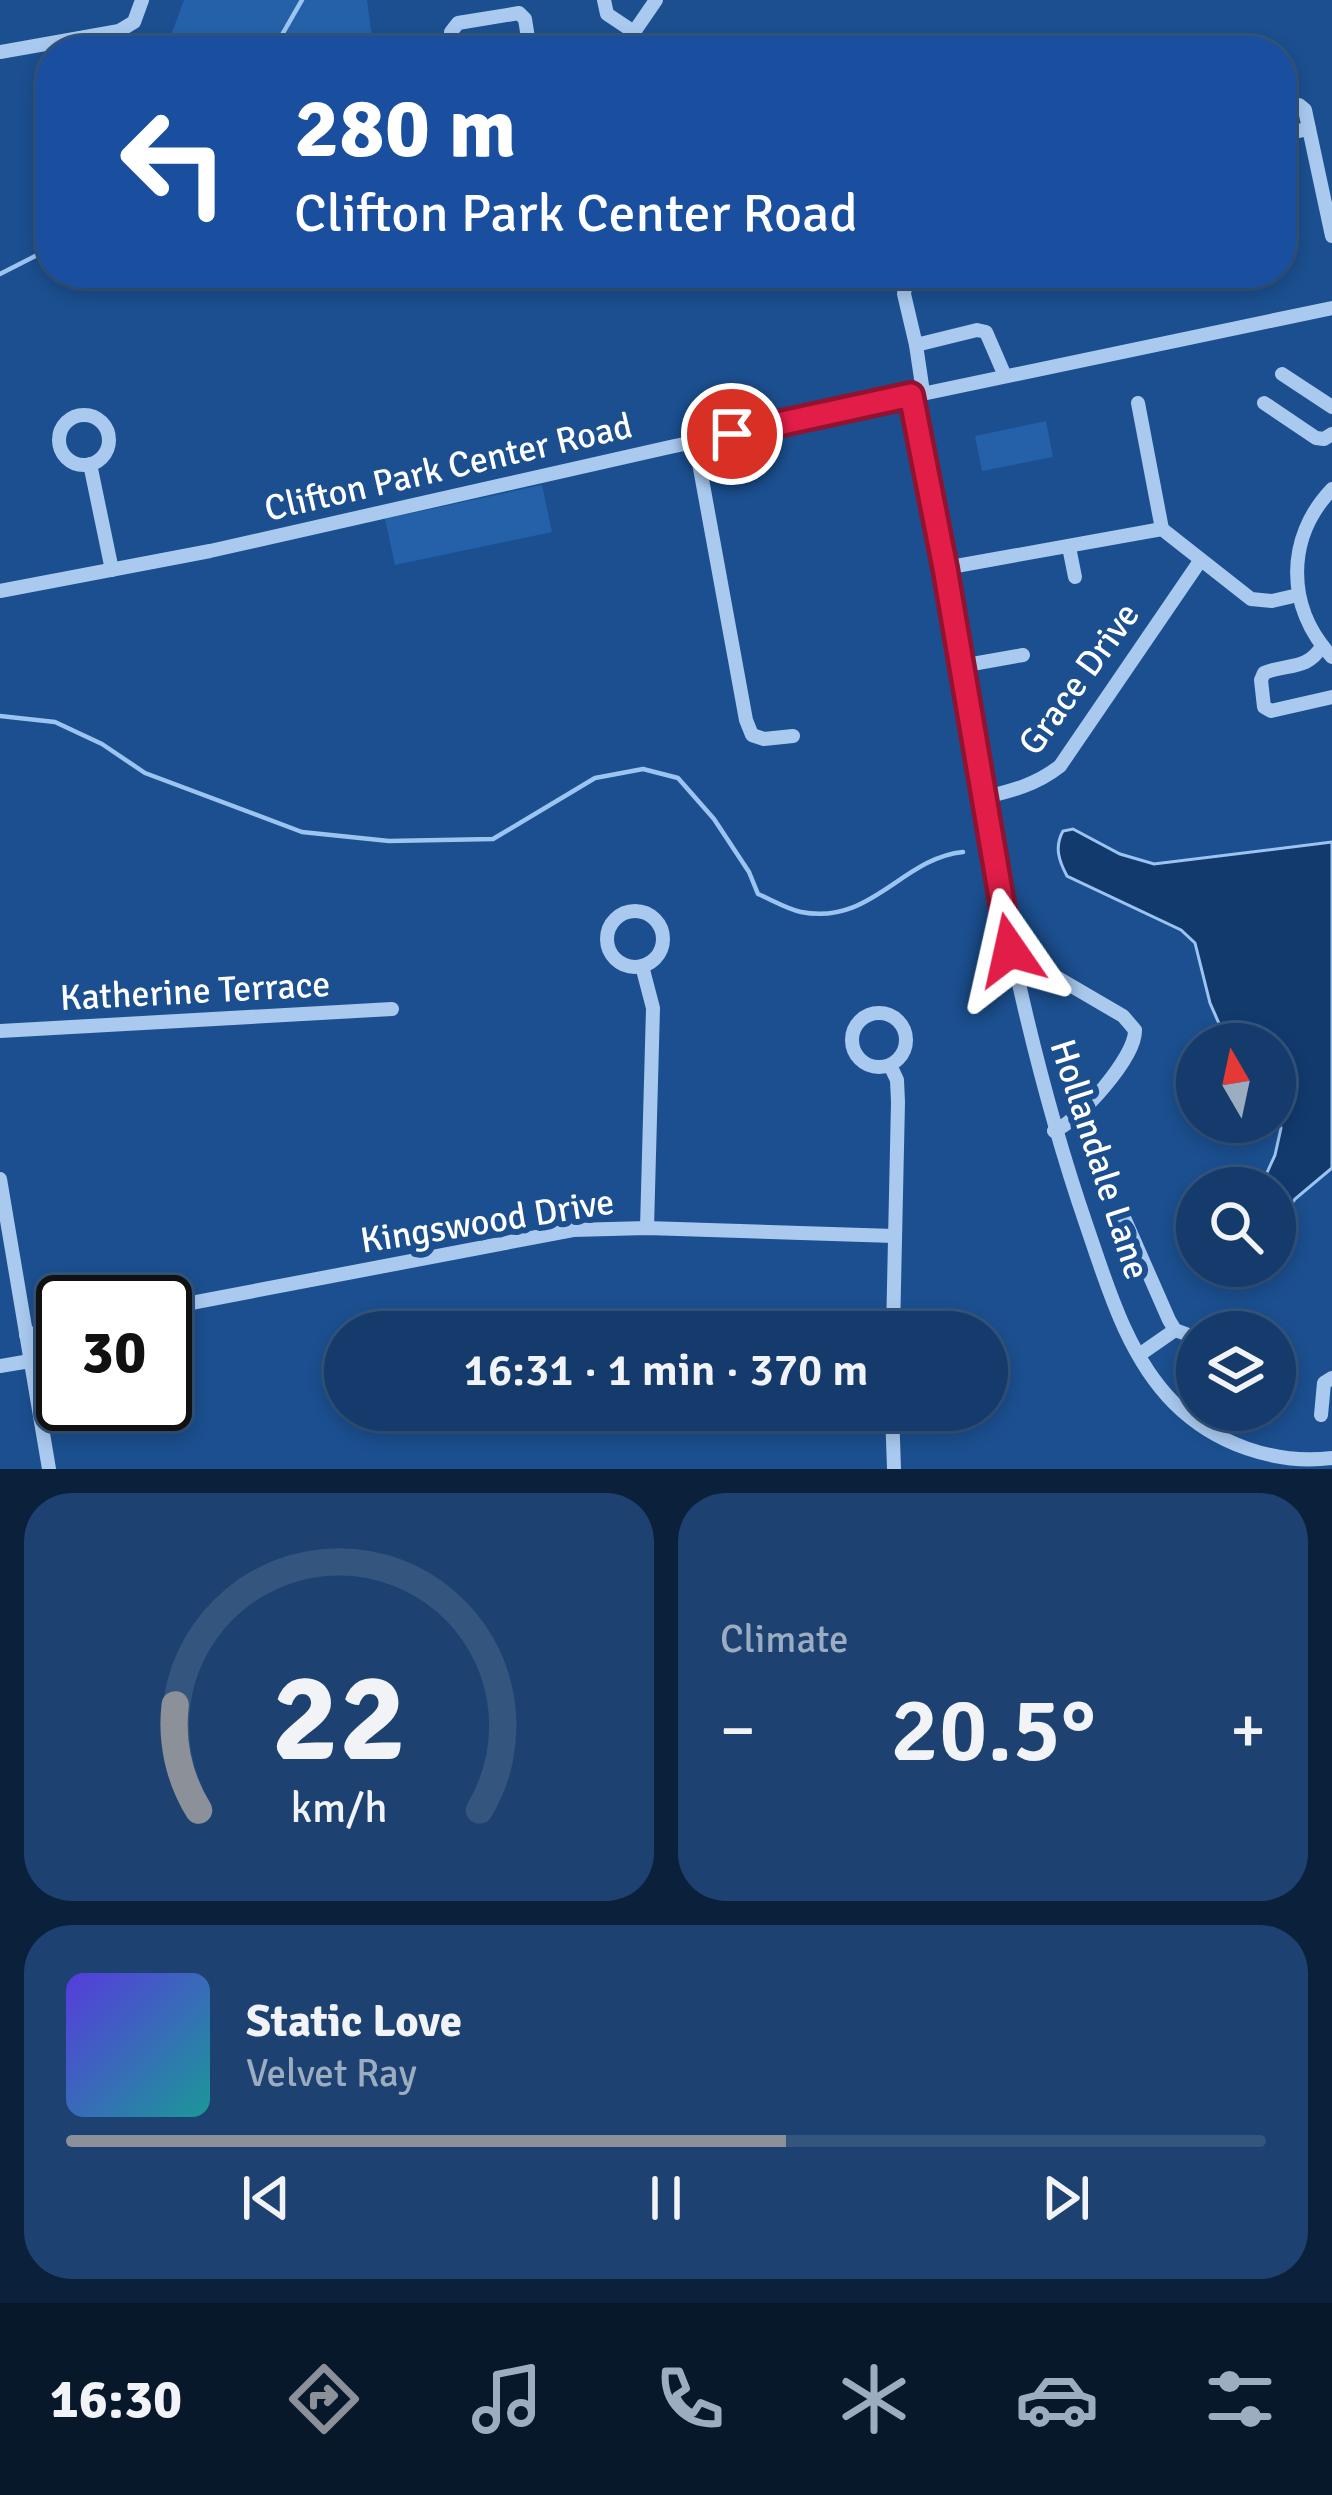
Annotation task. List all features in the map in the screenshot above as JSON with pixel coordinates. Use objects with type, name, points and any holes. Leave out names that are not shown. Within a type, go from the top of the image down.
[{"type":"street","points":[[91,36],[119,31],[134,22],[142,0]]},
{"type":"street","points":[[604,0],[607,14],[636,36]]},
{"type":"street","points":[[634,32],[656,0]]},
{"type":"street","points":[[451,36],[458,23],[519,13],[528,36]]},
{"type":"street","points":[[0,52],[36,46]]},
{"type":"street","points":[[1296,107],[1303,107],[1332,236]]},
{"type":"street","points":[[1296,131],[1309,129]]},
{"type":"street","name":"Hollandale Lane","points":[[905,288],[916,345],[917,394],[1010,950],[1054,1131],[1098,1261],[1139,1354],[1176,1405],[1221,1437],[1276,1457],[1332,1458]]},
{"type":"street","name":"Clifton Park Center Road","points":[[0,591],[1332,308]]},
{"type":"street","points":[[916,345],[977,330],[986,332],[1005,376]]},
{"type":"street","points":[[1282,374],[1332,407]]},
{"type":"street","points":[[1138,403],[1162,530],[1251,598],[1272,601],[1298,595]]},
{"type":"street","points":[[1264,403],[1316,438],[1324,440],[1332,434]]},
{"type":"street","points":[[695,442],[746,720],[758,738],[794,736]]},
{"type":"street","points":[[89,464],[112,570]]},
{"type":"street","points":[[1329,498],[1311,515],[1297,554],[1303,613],[1327,652],[1303,666],[1264,673],[1261,699],[1264,707],[1285,710],[1332,697]]},
{"type":"street","name":"Grace Drive","points":[[945,568],[1162,530]]},
{"type":"street","points":[[1069,547],[1075,577]]},
{"type":"street","name":"Grace Drive","points":[[982,798],[1020,789],[1060,766],[1200,561]]},
{"type":"street","points":[[961,666],[1023,655]]},
{"type":"street","points":[[625,913],[649,915],[662,934],[656,957],[642,966],[620,962],[610,951],[609,929],[625,913]]},
{"type":"street","points":[[1010,950],[1123,1016],[1136,1030],[1131,1050],[1078,1117],[1054,1131]]},
{"type":"street","points":[[642,966],[652,1008],[647,1228]]},
{"type":"street","name":"Katherine Terrace","points":[[0,1031],[392,1010]]},
{"type":"street","points":[[889,1015],[905,1032],[902,1054],[890,1065],[868,1065],[852,1048],[855,1026],[866,1016],[889,1015]]},
{"type":"street","points":[[890,1065],[897,1080],[898,1102],[892,1311]]},
{"type":"street","points":[[0,1179],[49,1469]]},
{"type":"street","points":[[1122,1214],[1175,1330],[1139,1354]]},
{"type":"street","name":"Kingswood Drive","points":[[192,1303],[573,1230],[894,1236]]},
{"type":"street","points":[[26,1335],[36,1333]]},
{"type":"street","points":[[0,1366],[30,1361]]},
{"type":"street","points":[[1321,1415],[1324,1383],[1332,1378]]},
{"type":"street","points":[[893,1431],[894,1469]]},
{"type":"shaded area","points":[[184,0],[367,0],[372,36],[171,36]]},
{"type":"shaded area","points":[[1046,421],[1053,457],[982,471],[975,436]]},
{"type":"shaded area","points":[[542,485],[552,532],[395,565],[385,519]]},
{"type":"shaded area","points":[[1073,829],[1120,854],[1154,864],[1332,842],[1332,1168],[1296,1198],[1296,1167],[1270,1167],[1278,1143],[1296,1143],[1296,1023],[1219,1023],[1195,943],[1181,930],[1067,876],[1060,859],[1063,831]]},
{"type":"waterway","points":[[281,36],[302,0]]},
{"type":"waterway","points":[[0,274],[36,256]]},
{"type":"waterway","points":[[0,716],[55,722],[102,744],[145,773],[302,832],[389,841],[493,839],[595,778],[643,769],[678,778],[714,819],[758,894],[801,912],[826,914],[847,909],[922,866],[963,852]]},
{"type":"route","points":[[732,434],[911,395],[1010,950]]}]
